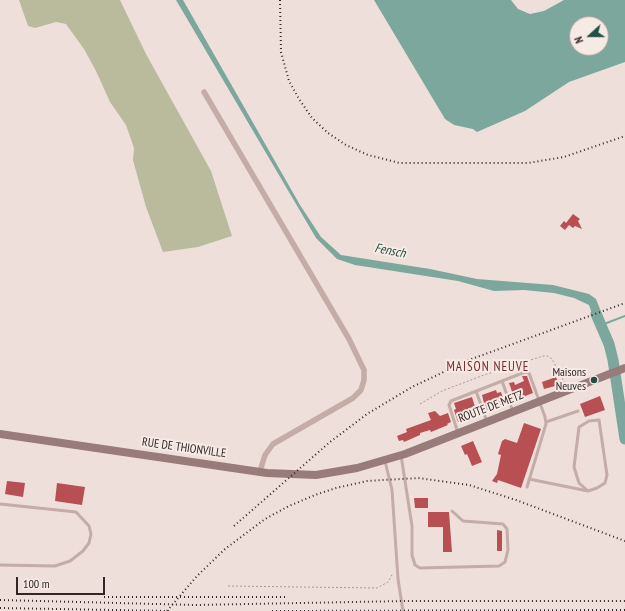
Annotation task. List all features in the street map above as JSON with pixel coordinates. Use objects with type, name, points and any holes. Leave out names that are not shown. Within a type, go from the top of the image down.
[{"type":"main road","name":"ROUTE DE METZ","points":[[364,466],[401,455],[622,369]]},
{"type":"main road","name":"RUE DE THIONVILLE","points":[[0,434],[288,475],[311,475],[364,466]]},
{"type":"street","points":[[204,92],[349,339],[364,370],[364,380],[361,390],[353,398],[273,444],[264,455],[260,471]]},
{"type":"lane","points":[[458,433],[449,403],[527,372],[531,376],[546,422],[527,487]]},
{"type":"lane","points":[[502,381],[513,412]]},
{"type":"lane","points":[[476,391],[487,422]]},
{"type":"lane","points":[[546,422],[578,410]]},
{"type":"lane","points":[[529,479],[588,491],[597,488],[605,482],[607,475],[599,420],[589,420],[581,424],[579,427],[574,467],[579,484],[588,491]]},
{"type":"lane","points":[[401,455],[412,526],[412,555],[415,565],[420,568],[499,566],[505,562],[508,550],[507,529],[503,524],[463,521],[452,511]]},
{"type":"lane","points":[[385,460],[392,490],[397,565],[403,611]]},
{"type":"lane","points":[[0,504],[76,512],[89,526],[91,534],[89,543],[83,551],[70,561],[54,566],[0,565]]},
{"type":"path","points":[[420,404],[442,391],[484,375],[543,356],[548,356],[552,359],[568,390]]},
{"type":"path","points":[[228,586],[377,588],[388,582],[397,565]]},
{"type":"green space","points":[[19,0],[120,0],[146,54],[211,171],[232,236],[198,247],[163,252],[146,207],[133,160],[134,148],[126,125],[110,102],[84,49],[66,24],[56,22],[35,28],[28,26]]},
{"type":"water","points":[[176,0],[183,0],[300,205],[321,237],[341,255],[430,269],[477,279],[553,285],[589,294],[596,299],[606,324],[597,328],[589,305],[574,298],[554,293],[524,290],[494,291],[458,281],[355,265],[337,259],[316,238]]},
{"type":"water","points":[[374,0],[511,0],[518,9],[530,14],[544,11],[564,0],[625,0],[625,62],[569,82],[525,111],[477,132],[473,129],[454,125],[445,119]]},
{"type":"building","points":[[573,214],[580,219],[578,221],[582,229],[575,226],[573,228],[569,225],[565,230],[560,226],[564,221],[566,223]]},
{"type":"building","points":[[522,376],[527,376],[533,393],[515,400],[509,383],[514,382],[515,385],[524,381]]},
{"type":"building","points":[[556,377],[559,385],[544,389],[542,382]]},
{"type":"building","points":[[496,390],[497,393],[501,392],[505,404],[486,411],[482,395]]},
{"type":"building","points":[[600,396],[605,410],[585,417],[580,404]]},
{"type":"building","points":[[472,397],[475,407],[478,406],[481,413],[458,422],[454,410],[456,409],[454,403]]},
{"type":"building","points":[[435,411],[440,416],[448,413],[451,422],[447,424],[448,425],[431,432],[430,430],[420,433],[420,435],[404,442],[403,440],[399,441],[397,436],[407,432],[406,429],[431,420],[428,413]]},
{"type":"building","points":[[524,423],[541,429],[521,488],[498,480],[497,483],[492,481],[497,474],[501,455],[498,454],[502,441],[505,439],[517,443]]},
{"type":"building","points":[[473,441],[482,462],[472,466],[467,454],[465,455],[461,446]]},
{"type":"building","points":[[7,481],[25,483],[23,497],[5,494]]},
{"type":"building","points":[[57,483],[85,487],[82,505],[55,501]]},
{"type":"building","points":[[414,498],[428,498],[428,508],[415,508]]},
{"type":"building","points":[[428,512],[449,512],[452,552],[443,552],[443,527],[428,527]]},
{"type":"building","points":[[497,530],[502,531],[502,551],[497,551]]},
{"type":"waterway","name":"Fensch","points":[[596,314],[609,344],[613,360],[625,439]]},
{"type":"waterway","points":[[604,324],[625,316]]},
{"type":"railway","points":[[280,0],[281,52],[289,81],[299,99],[312,118],[328,133],[346,145],[368,155],[400,163],[528,163],[564,157],[625,136]]},
{"type":"railway","points":[[234,526],[330,442],[367,414],[412,387],[469,360],[625,303]]},
{"type":"railway","points":[[167,611],[197,576],[225,549],[265,519],[289,506],[315,495],[336,488],[367,481],[418,478],[469,485],[516,500],[625,541]]},
{"type":"railway","points":[[104,597],[288,597]]},
{"type":"railway","points":[[0,600],[196,605],[405,601],[625,601]]},
{"type":"railway","points":[[0,608],[171,611]]},
{"type":"railway","points":[[272,611],[625,610]]},
{"type":"place","name":"Maisons Neuves","points":[[594,380]]},
{"type":"district","name":"MAISON NEUVE","points":[[488,367]]}]
